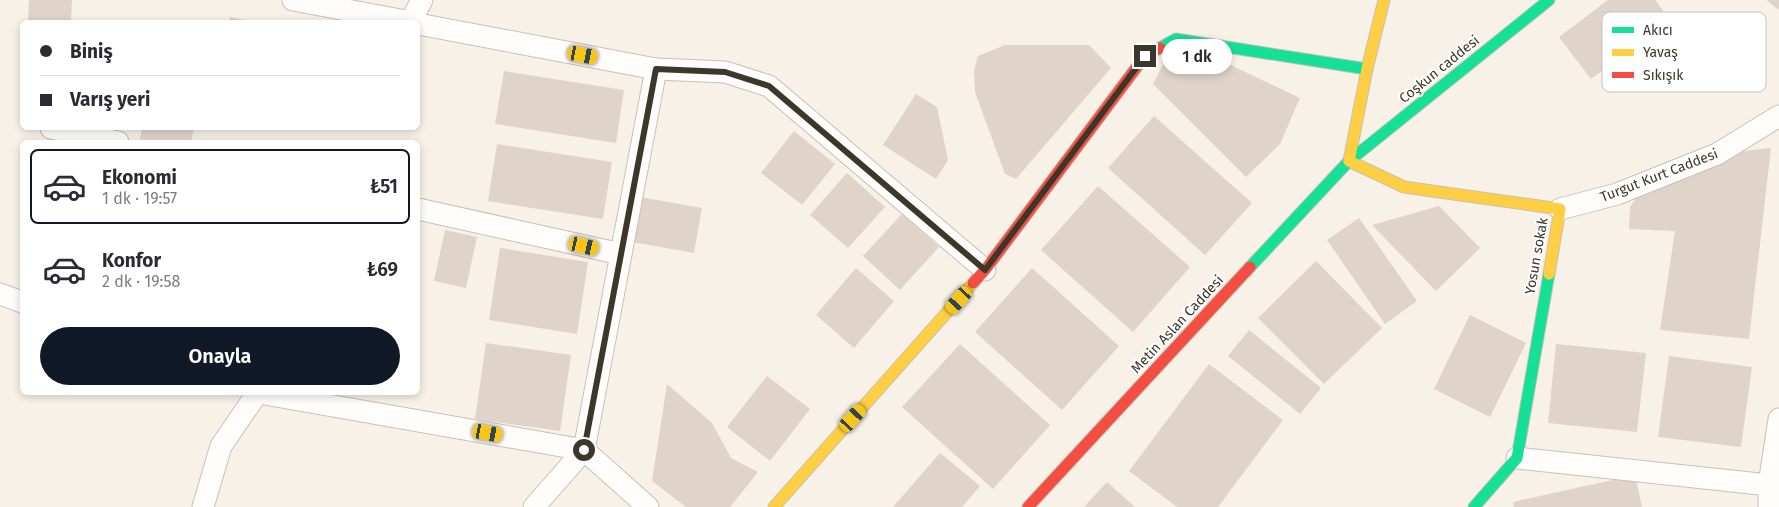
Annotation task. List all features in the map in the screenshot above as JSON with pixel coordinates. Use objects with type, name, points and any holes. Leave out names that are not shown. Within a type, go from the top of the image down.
[{"type":"street","points":[[293,0],[400,20]]},
{"type":"street","points":[[412,20],[422,0]]},
{"type":"street","points":[[1349,161],[1367,69],[1384,0]]},
{"type":"street","name":"Coşkun caddesi","points":[[1349,161],[1549,0]]},
{"type":"street","points":[[420,24],[656,69],[725,72],[769,86],[985,270]]},
{"type":"street","points":[[774,507],[985,270],[1145,56],[1176,38],[1367,69]]},
{"type":"street","points":[[534,507],[584,450],[656,69]]},
{"type":"street","name":"Turgut Kurt Caddesi","points":[[1560,209],[1617,194],[1716,154],[1779,116]]},
{"type":"street","points":[[61,130],[108,140]]},
{"type":"street","name":"Yosun sokak","points":[[1349,161],[1404,187],[1560,209],[1517,458]]},
{"type":"street","name":"Metin Aslan Caddesi","points":[[1028,507],[1349,161]]},
{"type":"street","points":[[420,209],[621,254]]},
{"type":"street","points":[[0,294],[20,301]]},
{"type":"street","points":[[203,507],[221,446],[256,395]]},
{"type":"street","points":[[268,395],[584,450],[648,507]]},
{"type":"street","points":[[1769,507],[1769,485],[1779,419]]},
{"type":"street","points":[[1474,507],[1517,458],[1769,485]]},
{"type":"building","points":[[29,0],[72,0],[71,20],[28,20]]},
{"type":"building","points":[[1608,0],[1655,0],[1664,12],[1602,12],[1602,71],[1591,79],[1559,37]]},
{"type":"building","points":[[1767,0],[1779,0],[1779,10],[1772,5]]},
{"type":"building","points":[[230,17],[244,20],[229,20]]},
{"type":"building","points":[[1176,39],[1300,98],[1280,144],[1246,177],[1153,84]]},
{"type":"building","points":[[1005,45],[1089,45],[1111,68],[1016,179],[1005,174],[975,92],[974,70],[978,56]]},
{"type":"building","points":[[504,71],[624,90],[616,143],[495,124]]},
{"type":"building","points":[[916,94],[937,107],[948,160],[936,179],[883,145]]},
{"type":"building","points":[[1154,116],[1252,203],[1205,255],[1108,168]]},
{"type":"building","points":[[142,130],[194,130],[191,140],[140,139]]},
{"type":"building","points":[[794,131],[835,164],[802,205],[761,173]]},
{"type":"building","points":[[497,144],[612,162],[603,219],[488,201]]},
{"type":"building","points":[[1771,148],[1749,339],[1660,330],[1675,231],[1629,229],[1630,207],[1636,198],[1734,152]]},
{"type":"building","points":[[847,173],[885,207],[848,248],[810,215]]},
{"type":"building","points":[[1098,186],[1190,267],[1133,332],[1041,250]]},
{"type":"building","points":[[640,197],[702,208],[694,253],[632,242]]},
{"type":"building","points":[[1439,206],[1480,248],[1436,291],[1372,225]]},
{"type":"building","points":[[902,214],[939,247],[900,290],[863,256]]},
{"type":"building","points":[[1359,218],[1417,301],[1385,324],[1327,240]]},
{"type":"building","points":[[445,230],[477,237],[466,288],[434,281]]},
{"type":"building","points":[[500,248],[588,262],[577,334],[489,320]]},
{"type":"building","points":[[1316,261],[1382,328],[1324,384],[1258,318]]},
{"type":"building","points":[[856,268],[894,301],[854,348],[816,315]]},
{"type":"building","points":[[1032,268],[1119,346],[1062,410],[975,332]]},
{"type":"building","points":[[1470,315],[1526,343],[1490,417],[1434,389]]},
{"type":"building","points":[[1249,330],[1321,388],[1300,414],[1228,356]]},
{"type":"building","points":[[486,343],[571,355],[560,431],[475,419]]},
{"type":"building","points":[[960,344],[1050,425],[993,489],[902,407]]},
{"type":"building","points":[[1556,344],[1646,353],[1637,432],[1548,423]]},
{"type":"building","points":[[1669,356],[1752,367],[1741,447],[1658,437]]},
{"type":"building","points":[[1209,364],[1283,420],[1218,507],[1177,507],[1129,471]]},
{"type":"building","points":[[767,376],[810,409],[770,461],[727,427]]},
{"type":"building","points":[[667,384],[712,423],[731,458],[758,472],[730,507],[686,507],[652,481]]},
{"type":"building","points":[[940,453],[980,486],[962,507],[893,507]]},
{"type":"building","points":[[1635,475],[1642,507],[1514,507],[1513,502]]},
{"type":"building","points":[[1107,482],[1135,507],[1084,507]]},
{"type":"traffic: fast","points":[[1250,267],[1349,161],[1549,0]]},
{"type":"traffic: fast","points":[[1160,48],[1176,39],[1367,69]]},
{"type":"traffic: fast","points":[[1474,507],[1517,458],[1549,274]]},
{"type":"traffic: slow","points":[[1349,161],[1367,69],[1384,0]]},
{"type":"traffic: slow","points":[[1349,161],[1404,187],[1560,209],[1549,274]]},
{"type":"traffic: slow","points":[[774,507],[973,283]]},
{"type":"traffic: jam","points":[[973,283],[985,270],[1145,56],[1160,48]]},
{"type":"traffic: jam","points":[[1028,507],[1250,267]]},
{"type":"route","points":[[584,450],[656,69],[725,72],[769,86],[985,270],[1145,56]]}]
